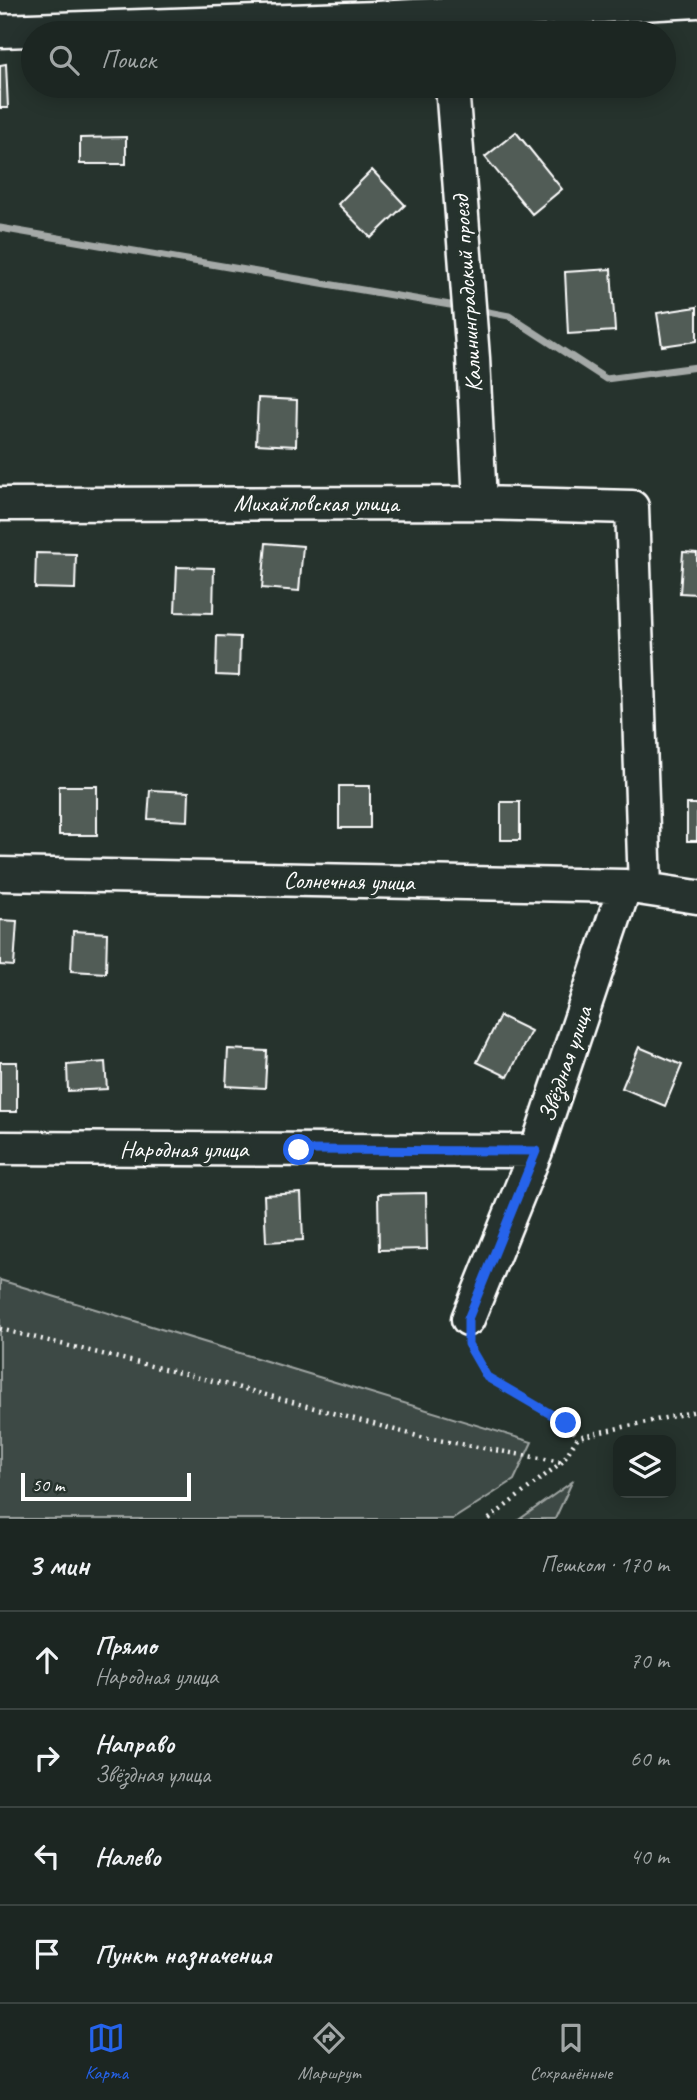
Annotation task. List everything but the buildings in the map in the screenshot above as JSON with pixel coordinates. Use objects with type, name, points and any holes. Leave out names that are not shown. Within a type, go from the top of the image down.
[{"type":"street","points":[[480,21],[697,1]]},
{"type":"street","points":[[170,21],[375,9],[433,21]]},
{"type":"street","points":[[0,31],[21,30]]},
{"type":"street","name":"Калининградский проезд","points":[[453,98],[473,358],[480,503]]},
{"type":"street","name":"Михайловская улица","points":[[0,504],[480,503],[632,507],[635,887]]},
{"type":"street","name":"Солнечная улица","points":[[0,874],[635,887],[697,897]]},
{"type":"street","name":"Звёздная улица","points":[[468,1319],[536,1151],[635,887]]},
{"type":"street","name":"Народная улица","points":[[0,1148],[536,1151]]},
{"type":"path","points":[[468,1319],[468,1344],[487,1377],[566,1423],[578,1437]]},
{"type":"path","points":[[0,1329],[233,1386],[421,1437],[562,1462]]},
{"type":"path","points":[[489,1519],[562,1462],[578,1437],[697,1411]]},
{"type":"shaded area","points":[[0,1280],[532,1442],[514,1480],[453,1519],[0,1519]]},
{"type":"shaded area","points":[[572,1482],[555,1519],[520,1519]]},
{"type":"waterway","points":[[0,228],[450,305]]},
{"type":"waterway","points":[[488,312],[509,316],[606,379],[697,367]]},
{"type":"route","points":[[299,1150],[536,1151],[468,1319],[468,1344],[487,1377],[566,1423]]}]
